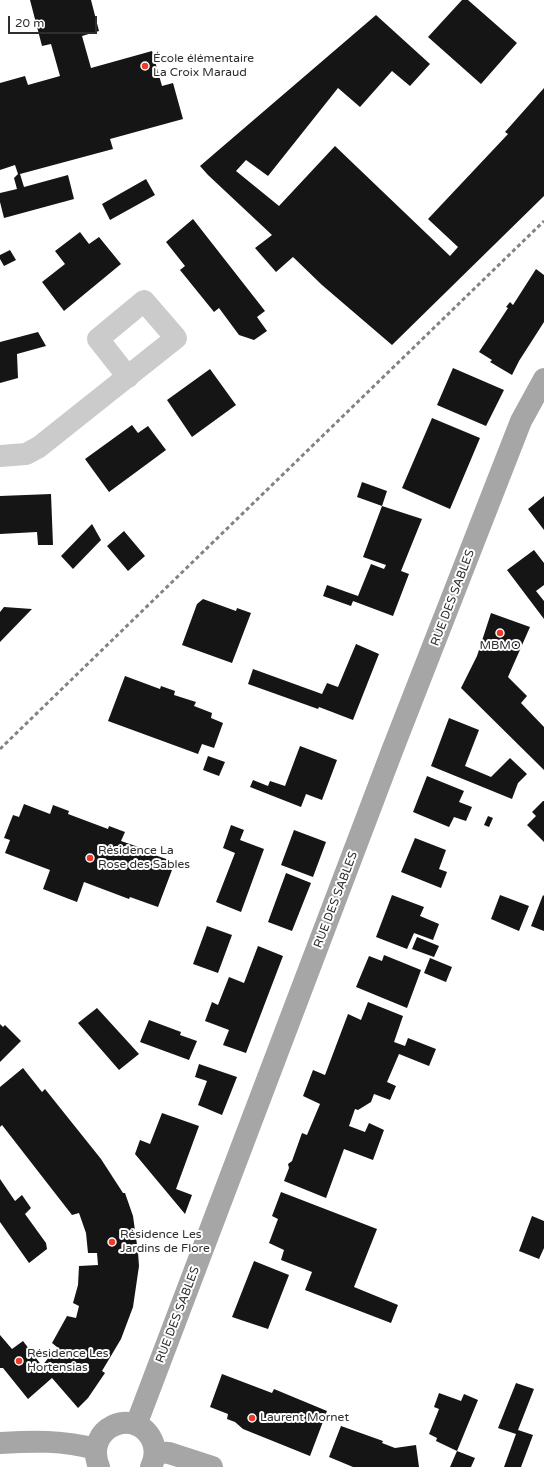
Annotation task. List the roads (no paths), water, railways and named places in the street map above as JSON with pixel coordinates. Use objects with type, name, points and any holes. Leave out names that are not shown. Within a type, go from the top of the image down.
[{"type":"main road","name":"RUE DES SABLES","points":[[136,1425],[392,751],[521,421],[544,379]]},
{"type":"main road","points":[[97,1458],[98,1440],[102,1433],[110,1427],[127,1423],[136,1425],[150,1436],[153,1444],[153,1460],[169,1453],[212,1467]]},
{"type":"main road","points":[[0,1443],[38,1441],[80,1445],[97,1458]]},
{"type":"street","points":[[0,456],[26,454],[39,447],[128,377]]},
{"type":"railway","points":[[0,749],[544,221]]},
{"type":"place","name":"École élémentaire La Croix Maraud","points":[[145,66]]},
{"type":"place","name":"MBMO","points":[[500,633]]},
{"type":"place","name":"Résidence La Rose des Sables","points":[[90,858]]},
{"type":"place","name":"Résidence Les Jardins de Flore","points":[[112,1242]]},
{"type":"place","name":"Résidence Les Hortensias","points":[[19,1361]]},
{"type":"place","name":"Laurent Mornet","points":[[252,1418]]}]
